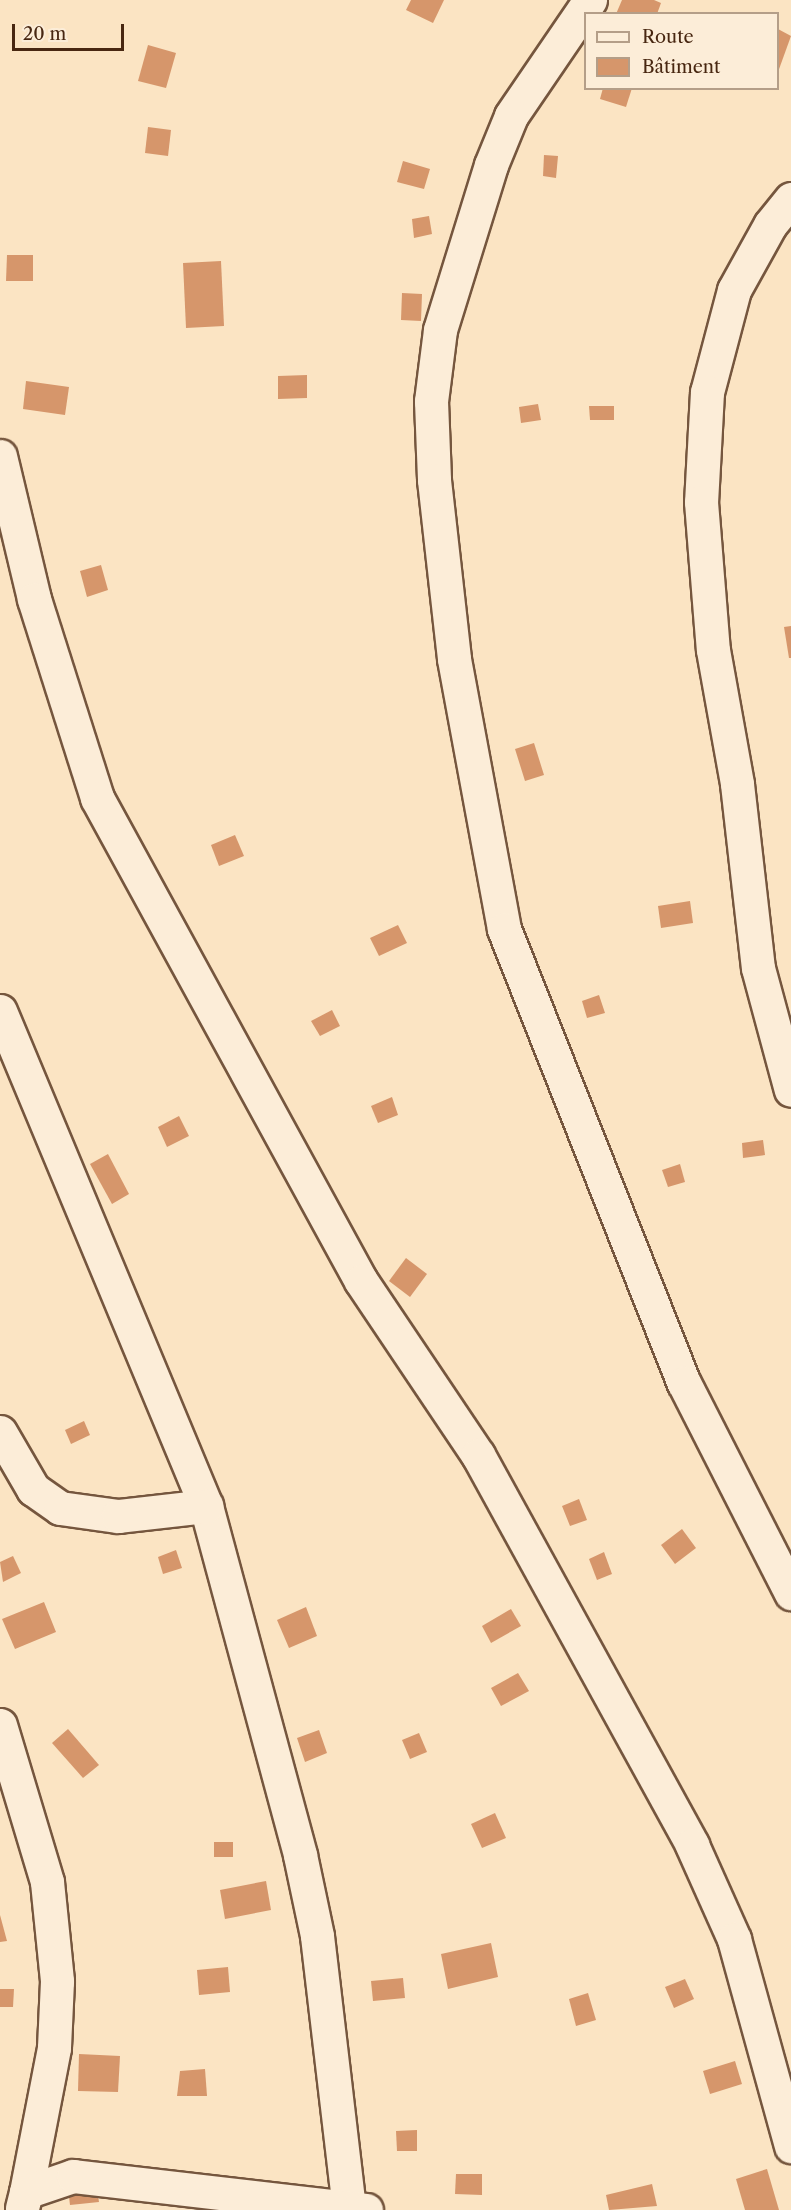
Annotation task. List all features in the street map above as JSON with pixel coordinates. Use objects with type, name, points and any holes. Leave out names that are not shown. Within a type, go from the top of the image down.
[{"type":"street","points":[[590,0],[511,116],[490,165],[440,330],[431,401],[434,480],[454,659],[504,929],[684,1383],[791,1593]]},
{"type":"street","points":[[791,199],[770,225],[734,290],[707,392],[700,502],[713,650],[737,784],[758,968],[791,1090]]},
{"type":"street","points":[[0,456],[34,599],[96,798],[361,1281],[478,1455],[692,1845],[734,1939],[791,2146]]},
{"type":"street","points":[[0,1011],[206,1506],[312,1913],[357,2209],[245,2203],[73,2176],[24,2201]]},
{"type":"street","points":[[0,1432],[28,1483],[60,1508],[118,1516],[206,1506]]},
{"type":"street","points":[[0,1725],[47,1882],[57,1981],[54,2048],[24,2201]]},
{"type":"building","points":[[411,0],[444,0],[433,23],[406,10]]},
{"type":"building","points":[[622,0],[654,0],[661,3],[658,12],[617,12]]},
{"type":"building","points":[[779,30],[791,36],[779,69]]},
{"type":"building","points":[[148,45],[176,53],[166,88],[138,81]]},
{"type":"building","points":[[602,90],[631,90],[626,107],[600,99]]},
{"type":"building","points":[[148,127],[171,130],[168,156],[145,153]]},
{"type":"building","points":[[544,155],[558,156],[556,178],[543,176]]},
{"type":"building","points":[[403,161],[430,169],[424,189],[397,182]]},
{"type":"building","points":[[429,216],[432,234],[414,238],[412,219]]},
{"type":"building","points":[[7,255],[33,255],[33,281],[6,281]]},
{"type":"building","points":[[221,261],[224,326],[186,328],[183,263]]},
{"type":"building","points":[[402,293],[422,294],[421,321],[401,320]]},
{"type":"building","points":[[307,375],[307,398],[278,399],[278,376]]},
{"type":"building","points":[[26,381],[69,387],[65,415],[23,409]]},
{"type":"building","points":[[538,404],[541,420],[521,423],[519,407]]},
{"type":"building","points":[[589,406],[614,406],[614,420],[590,420]]},
{"type":"building","points":[[101,565],[108,590],[87,597],[80,571]]},
{"type":"building","points":[[791,626],[791,658],[789,658],[784,627]]},
{"type":"building","points":[[534,743],[544,775],[525,781],[515,749]]},
{"type":"building","points":[[235,835],[244,856],[219,866],[211,845]]},
{"type":"building","points":[[690,901],[693,923],[661,928],[658,906]]},
{"type":"building","points":[[398,925],[407,943],[379,956],[370,938]]},
{"type":"building","points":[[599,995],[605,1013],[587,1018],[582,1001]]},
{"type":"building","points":[[332,1010],[340,1026],[320,1036],[311,1021]]},
{"type":"building","points":[[392,1097],[398,1115],[378,1123],[371,1106]]},
{"type":"building","points":[[179,1116],[189,1136],[167,1147],[158,1127]]},
{"type":"building","points":[[763,1140],[765,1155],[743,1158],[742,1143]]},
{"type":"building","points":[[108,1154],[129,1194],[112,1204],[90,1164]]},
{"type":"building","points":[[680,1164],[685,1182],[668,1187],[662,1170]]},
{"type":"building","points":[[406,1258],[427,1274],[410,1297],[389,1281]]},
{"type":"building","points":[[84,1421],[90,1435],[71,1444],[65,1430]]},
{"type":"building","points":[[579,1499],[587,1520],[570,1526],[562,1506]]},
{"type":"building","points":[[682,1529],[696,1548],[675,1564],[661,1545]]},
{"type":"building","points":[[176,1550],[182,1568],[163,1574],[158,1557]]},
{"type":"building","points":[[604,1552],[612,1574],[597,1580],[589,1559]]},
{"type":"building","points":[[13,1556],[21,1573],[3,1582],[0,1562]]},
{"type":"building","points":[[44,1602],[56,1632],[15,1649],[2,1619]]},
{"type":"building","points":[[306,1607],[317,1636],[289,1648],[277,1620]]},
{"type":"building","points":[[511,1609],[521,1626],[491,1643],[482,1626]]},
{"type":"building","points":[[518,1673],[529,1691],[501,1706],[491,1688]]},
{"type":"building","points":[[68,1729],[99,1765],[83,1778],[52,1743]]},
{"type":"building","points":[[319,1730],[327,1753],[305,1762],[297,1738]]},
{"type":"building","points":[[419,1733],[427,1752],[410,1759],[402,1740]]},
{"type":"building","points":[[495,1813],[506,1838],[482,1848],[471,1824]]},
{"type":"building","points":[[214,1842],[233,1842],[233,1857],[214,1857]]},
{"type":"building","points":[[266,1881],[271,1910],[225,1919],[220,1890]]},
{"type":"building","points":[[0,1915],[7,1941],[0,1942]]},
{"type":"building","points":[[491,1943],[498,1977],[448,1989],[441,1954]]},
{"type":"building","points":[[228,1967],[230,1992],[199,1995],[197,1970]]},
{"type":"building","points":[[403,1978],[405,1998],[373,2001],[371,1981]]},
{"type":"building","points":[[685,1979],[694,1999],[674,2008],[665,1987]]},
{"type":"building","points":[[0,1989],[14,1989],[13,2007],[0,2007]]},
{"type":"building","points":[[588,1993],[596,2020],[576,2026],[569,1999]]},
{"type":"building","points":[[79,2054],[120,2056],[118,2092],[78,2091]]},
{"type":"building","points":[[735,2061],[742,2084],[710,2094],[703,2071]]},
{"type":"building","points":[[205,2069],[207,2096],[177,2096],[180,2071]]},
{"type":"building","points":[[417,2130],[417,2151],[397,2151],[396,2131]]},
{"type":"building","points":[[767,2169],[779,2210],[745,2210],[736,2179]]},
{"type":"building","points":[[456,2174],[482,2174],[482,2195],[455,2194]]},
{"type":"building","points":[[96,2184],[99,2202],[70,2205],[68,2188]]},
{"type":"building","points":[[652,2184],[657,2206],[609,2210],[606,2195]]}]
